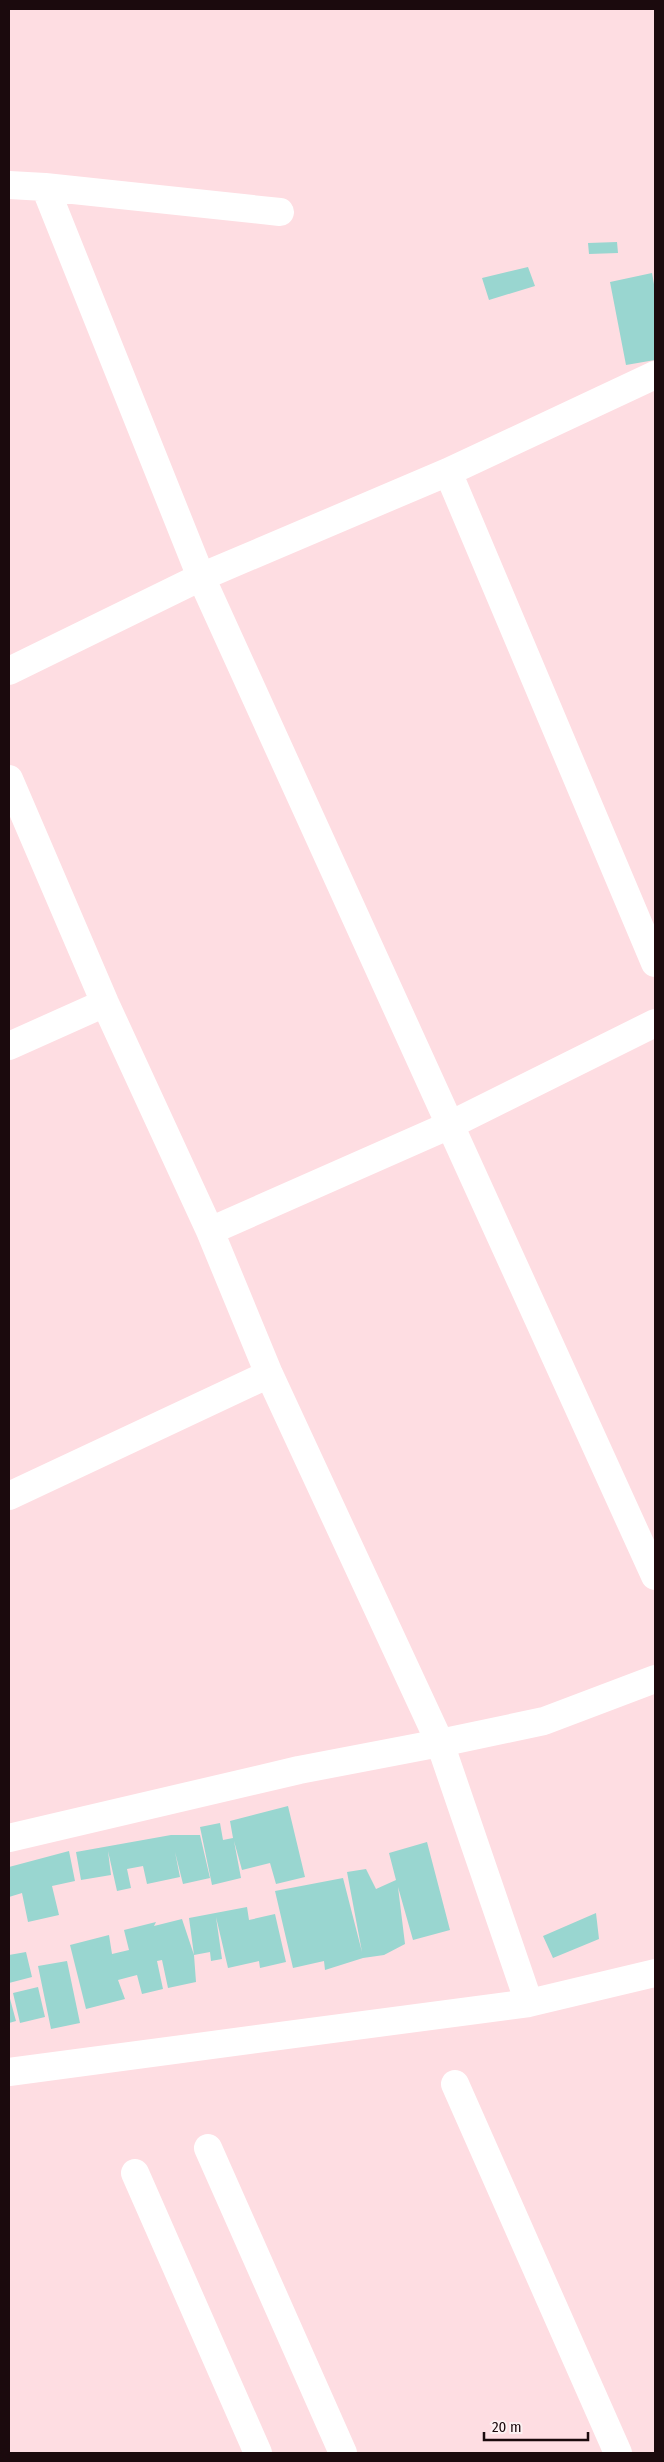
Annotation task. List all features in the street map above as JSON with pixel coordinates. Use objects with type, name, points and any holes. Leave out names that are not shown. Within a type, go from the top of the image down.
[{"type":"street","points":[[9,185],[46,187],[280,212]]},
{"type":"street","points":[[46,187],[201,577],[655,1576]]},
{"type":"street","points":[[9,671],[201,577],[448,472],[655,375]]},
{"type":"street","points":[[448,472],[655,963]]},
{"type":"street","points":[[9,780],[105,1003],[210,1230],[269,1374],[440,1743],[528,2003]]},
{"type":"street","points":[[9,1046],[105,1003]]},
{"type":"street","points":[[210,1230],[450,1125],[655,1023]]},
{"type":"street","points":[[9,1496],[269,1374]]},
{"type":"street","points":[[9,1838],[298,1770],[544,1721],[655,1679]]},
{"type":"street","points":[[9,2072],[528,2003],[655,1973]]},
{"type":"street","points":[[455,2084],[618,2453]]},
{"type":"street","points":[[208,2148],[343,2453]]},
{"type":"street","points":[[134,2172],[258,2453]]},
{"type":"building","points":[[617,242],[618,253],[589,254],[588,243]]},
{"type":"building","points":[[528,267],[535,286],[489,300],[482,278]]},
{"type":"building","points":[[652,273],[655,290],[655,360],[626,365],[610,282]]},
{"type":"building","points":[[288,1806],[305,1877],[276,1884],[270,1863],[242,1870],[234,1841],[241,1878],[212,1885],[200,1827],[220,1823],[223,1840],[233,1838],[230,1821]]},
{"type":"building","points":[[171,1835],[200,1835],[210,1878],[183,1884],[175,1852],[180,1877],[147,1884],[143,1866],[127,1869],[131,1888],[117,1891],[108,1851],[111,1875],[81,1880],[76,1852]]},
{"type":"building","points":[[427,1842],[450,1930],[413,1940],[398,1887],[405,1944],[384,1955],[363,1958],[325,1970],[324,1961],[293,1968],[275,1891],[343,1878],[362,1952],[347,1872],[366,1869],[376,1889],[396,1880],[389,1853]]},
{"type":"building","points":[[69,1851],[75,1881],[52,1886],[59,1915],[28,1922],[22,1893],[9,1897],[9,1867]]},
{"type":"building","points":[[247,1907],[249,1920],[275,1914],[286,1962],[260,1968],[259,1961],[228,1968],[216,1917],[222,1959],[211,1961],[210,1952],[194,1955],[189,1918]]},
{"type":"building","points":[[596,1913],[599,1939],[553,1958],[543,1936]]},
{"type":"building","points":[[182,1919],[194,1955],[196,1982],[168,1988],[162,1960],[157,1961],[163,1989],[142,1994],[137,1975],[118,1980],[125,1999],[86,2009],[70,1945],[109,1935],[112,1954],[129,1950],[124,1930],[156,1922],[154,1926]]},
{"type":"building","points":[[26,1952],[32,1977],[9,1983],[9,1955]]},
{"type":"building","points":[[67,1961],[80,2023],[51,2029],[38,1966]]},
{"type":"building","points":[[38,1987],[45,2017],[20,2023],[13,1993]]},
{"type":"building","points":[[9,1995],[16,2021],[9,2023]]}]
